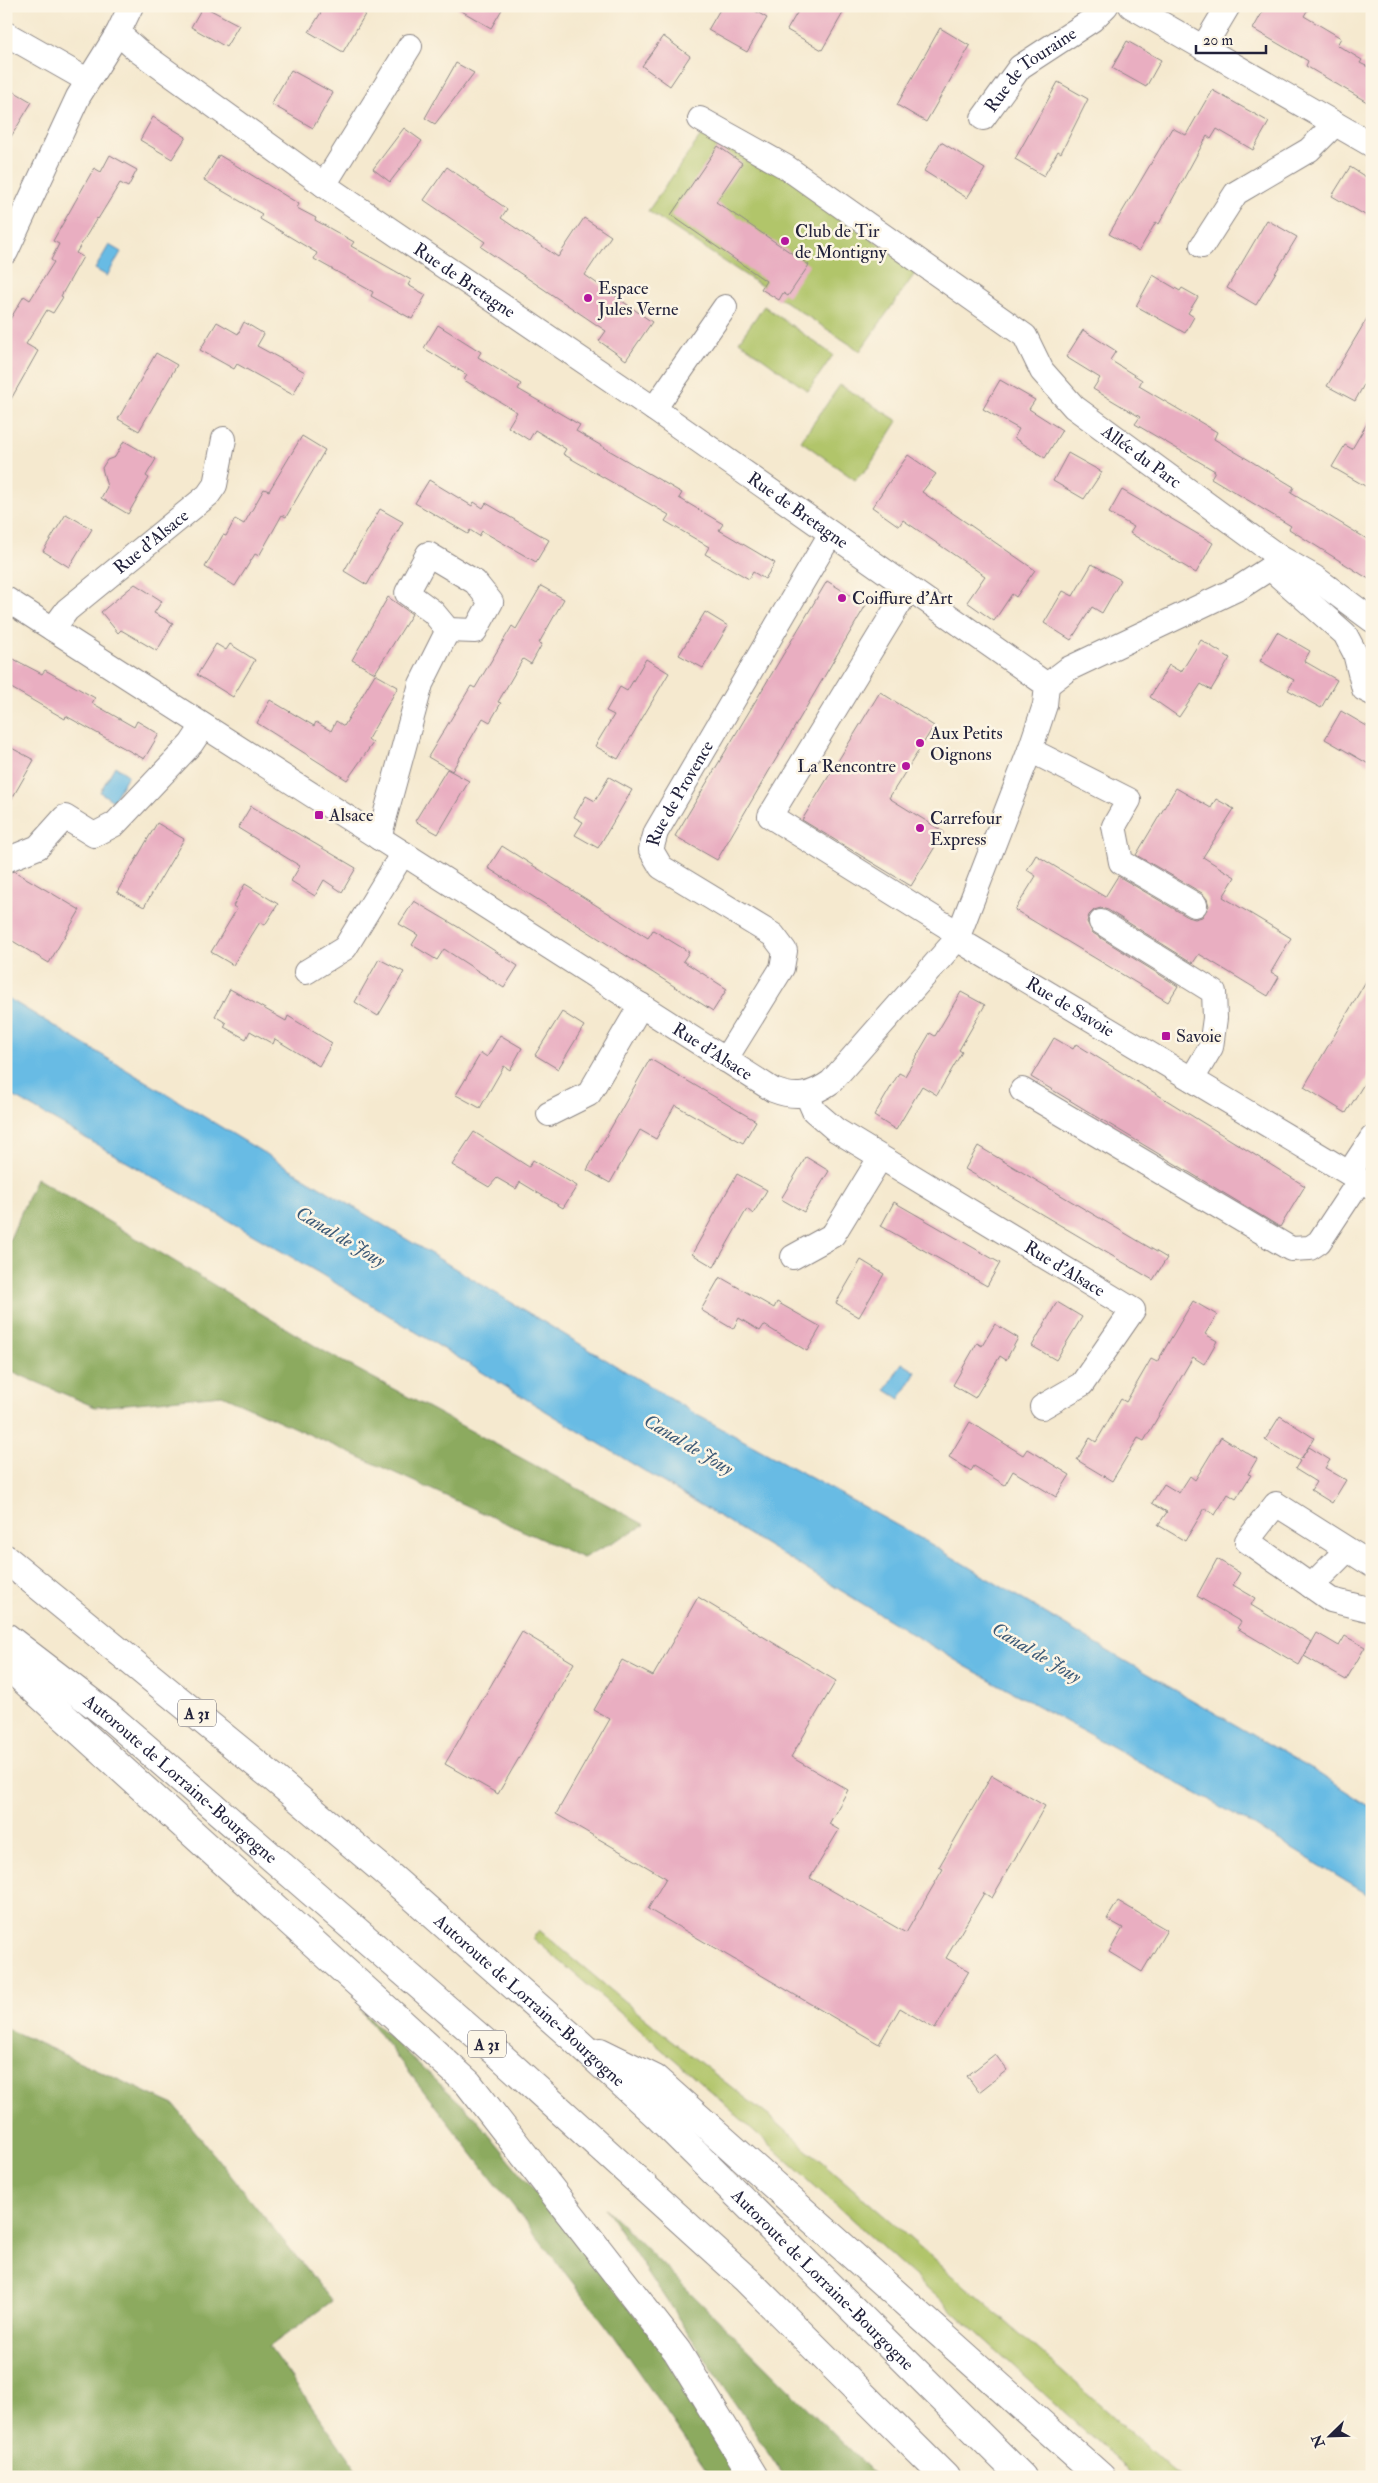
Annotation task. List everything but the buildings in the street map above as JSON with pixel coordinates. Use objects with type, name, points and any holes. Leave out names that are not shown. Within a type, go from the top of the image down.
[{"type":"highway","name":"Autoroute de Lorraine-Bourgogne","points":[[6,1559],[290,1791],[384,1871],[572,2038],[696,2153],[1022,2477]]},
{"type":"highway","name":"Autoroute de Lorraine-Bourgogne","points":[[6,1637],[108,1716],[495,2051],[747,2280],[945,2477]]},
{"type":"highway","points":[[6,1664],[468,2083],[677,2351],[754,2477]]},
{"type":"highway","points":[[572,2038],[655,2079],[1101,2477]]},
{"type":"street","points":[[6,252],[87,80],[118,33],[131,6]]},
{"type":"street","name":"Rue de Touraine","points":[[983,118],[1020,67],[1092,20],[1106,6]]},
{"type":"street","points":[[1131,6],[1372,145]]},
{"type":"street","points":[[1203,48],[1228,6]]},
{"type":"street","name":"Rue de Bretagne","points":[[118,33],[137,50],[324,185],[654,409],[830,535],[1047,685]]},
{"type":"street","points":[[6,34],[87,80]]},
{"type":"street","points":[[324,185],[410,46]]},
{"type":"street","name":"Allée du Parc","points":[[700,119],[786,167],[1025,336],[1042,371],[1074,407],[1275,562],[1345,634],[1355,653],[1364,689],[1372,694]]},
{"type":"street","points":[[1202,246],[1236,193],[1309,150],[1335,124]]},
{"type":"street","points":[[654,409],[726,307]]},
{"type":"street","name":"Rue d'Alsace","points":[[53,629],[67,610],[208,496],[215,485],[224,439]]},
{"type":"street","name":"Rue de Provence","points":[[726,1060],[782,968],[785,950],[773,935],[661,867],[651,850],[656,832],[830,535]]},
{"type":"street","points":[[807,1095],[831,1082],[957,939],[1030,750],[1045,705],[1047,685],[1068,669],[1239,588],[1275,562]]},
{"type":"street","name":"Allée du Parc","points":[[1275,562],[1314,577],[1363,614],[1345,634]]},
{"type":"street","name":"Rue de Savoie","points":[[908,589],[770,816],[948,927],[957,939],[1360,1180]]},
{"type":"street","name":"Rue d'Alsace","points":[[6,600],[773,1090],[795,1097],[807,1095],[814,1111],[823,1120],[880,1158],[1133,1310],[1082,1384],[1042,1407]]},
{"type":"street","points":[[380,838],[421,684],[448,630]]},
{"type":"street","points":[[6,860],[38,846],[64,817],[94,835],[115,824],[191,744],[203,726]]},
{"type":"street","points":[[1030,750],[1128,800],[1114,826],[1121,862],[1195,905]]},
{"type":"street","points":[[306,972],[345,948],[403,854]]},
{"type":"street","points":[[1101,922],[1214,992],[1215,1018],[1211,1047],[1192,1079]]},
{"type":"street","points":[[549,1114],[590,1094],[641,1006]]},
{"type":"street","points":[[1022,1090],[1291,1250],[1310,1248],[1319,1242],[1360,1180],[1372,1138]]},
{"type":"street","points":[[792,1257],[833,1234],[880,1158]]},
{"type":"street","points":[[1372,1565],[1276,1504],[1247,1540],[1331,1600],[1372,1610]]},
{"type":"street","points":[[1311,1586],[1348,1550]]},
{"type":"green space","name":"Club de Tir de Montigny","points":[[703,133],[781,171],[916,272],[860,351],[648,211]]},
{"type":"green space","points":[[764,306],[833,355],[808,391],[739,341]]},
{"type":"green space","points":[[840,385],[898,421],[868,468],[855,480],[801,441]]},
{"type":"green space","points":[[36,1178],[327,1353],[645,1525],[583,1558],[222,1395],[95,1407],[6,1369],[6,1248]]},
{"type":"green space","points":[[539,1930],[666,2036],[775,2121],[1020,2334],[1180,2477],[1136,2477],[689,2072],[533,1938]]},
{"type":"green space","points":[[359,2008],[472,2114],[657,2343],[736,2477],[701,2477],[708,2472],[608,2328]]},
{"type":"green space","points":[[6,2028],[174,2105],[332,2301],[269,2347],[362,2477],[6,2477]]},
{"type":"green space","points":[[605,2208],[877,2477],[784,2477]]},
{"type":"water","points":[[109,245],[121,252],[107,276],[95,269]]},
{"type":"water","points":[[115,766],[128,775],[113,801],[100,792]]},
{"type":"water","name":"Canal de Jouy","points":[[6,997],[699,1416],[929,1543],[1111,1653],[1310,1768],[1372,1808],[1372,1897],[1236,1815],[965,1666],[319,1273],[6,1092]]},
{"type":"water","points":[[902,1363],[916,1372],[900,1399],[886,1390]]},
{"type":"place","name":"Club de Tir de Montigny","points":[[785,241]]},
{"type":"place","name":"Espace Jules Verne","points":[[588,298]]},
{"type":"place","name":"Coiffure d'Art","points":[[842,598]]},
{"type":"place","name":"Aux Petits Oignons","points":[[920,743]]},
{"type":"place","name":"La Rencontre","points":[[906,766]]},
{"type":"place","name":"Alsace","points":[[319,815]]},
{"type":"place","name":"Carrefour Express","points":[[920,828]]},
{"type":"place","name":"Savoie","points":[[1166,1036]]}]
